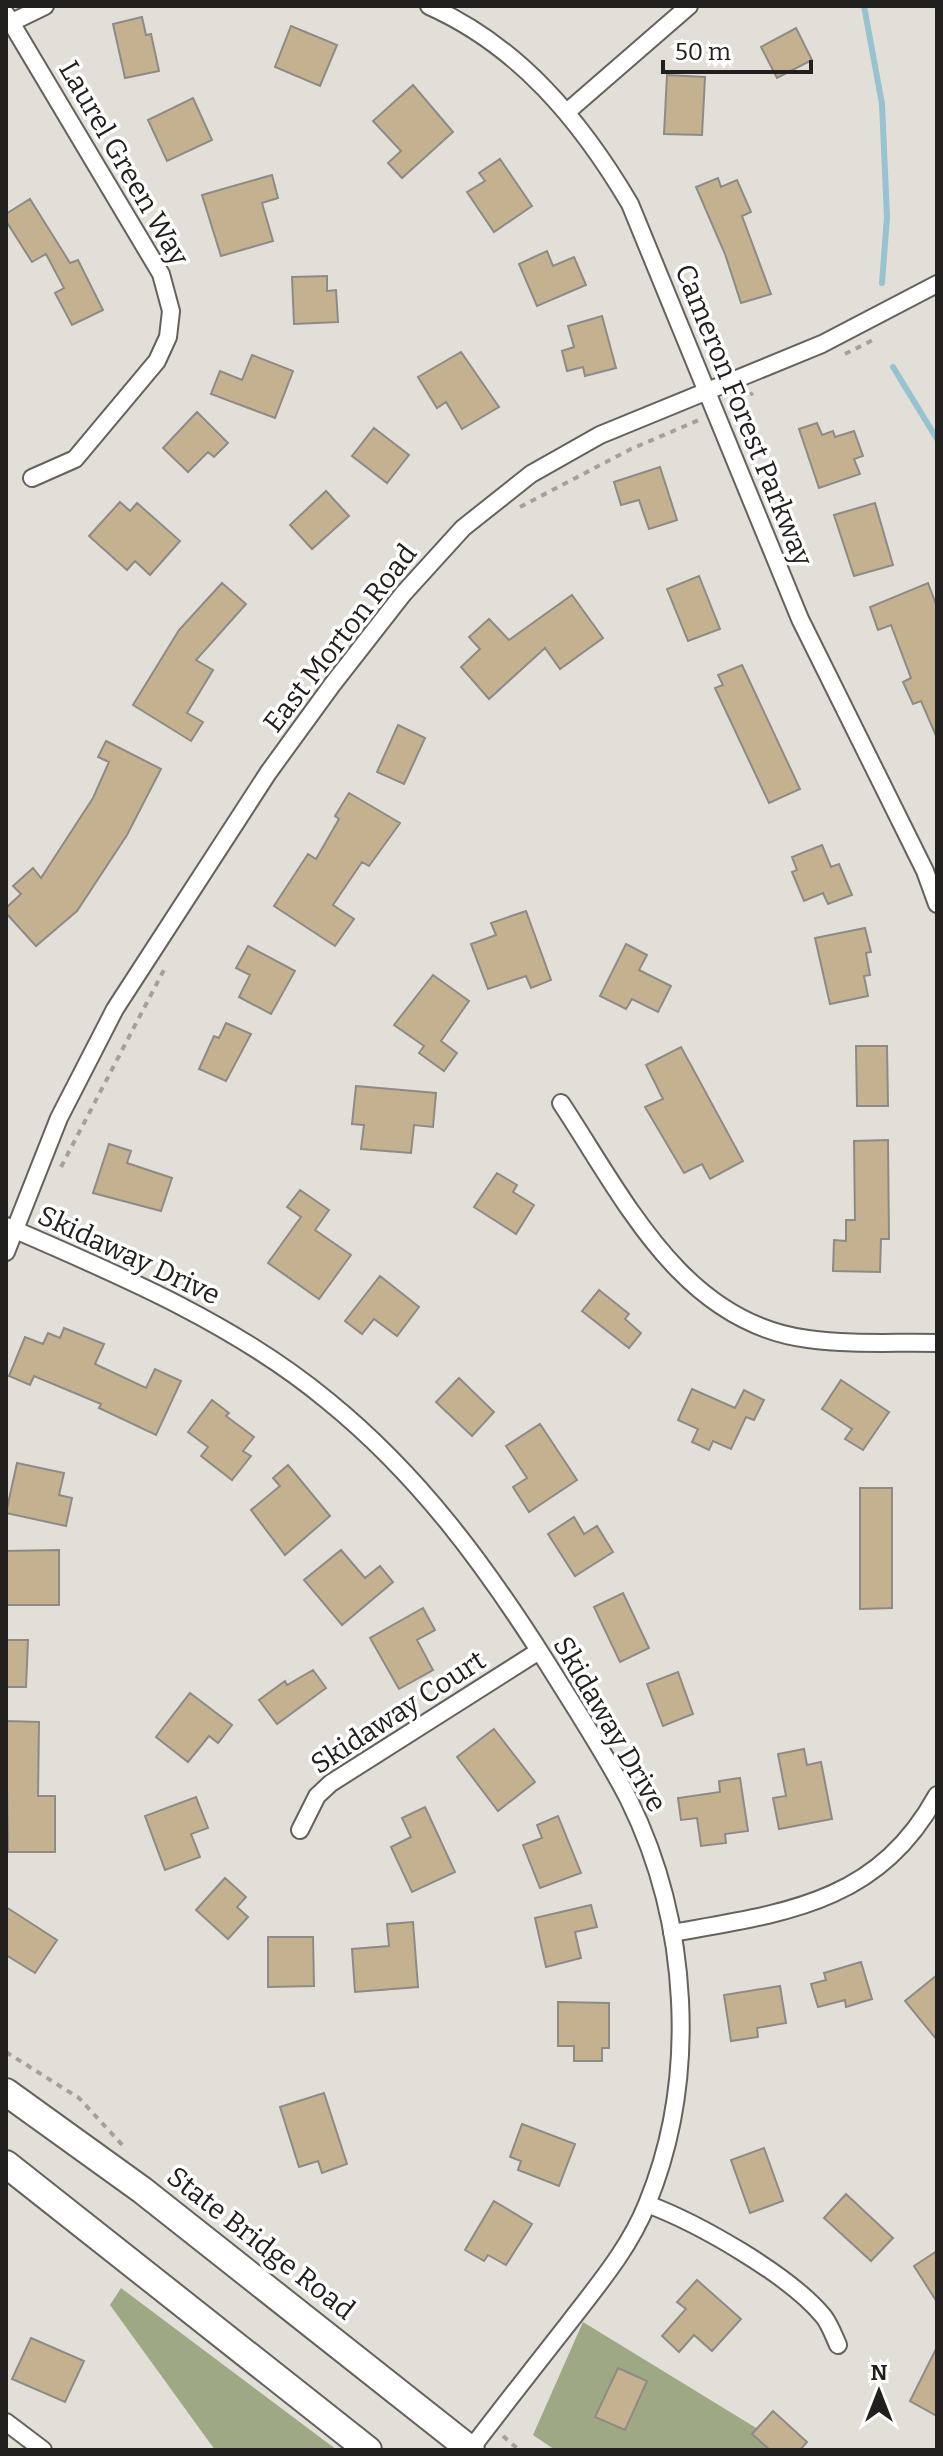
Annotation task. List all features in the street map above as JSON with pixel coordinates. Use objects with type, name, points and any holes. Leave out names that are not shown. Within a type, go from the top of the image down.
[{"type":"highway","name":"State Bridge Road","points":[[6,2092],[142,2190],[471,2450]]},
{"type":"highway","points":[[6,2164],[368,2450]]},
{"type":"street","points":[[8,20],[45,6]]},
{"type":"street","name":"Cameron Forest Parkway","points":[[429,6],[450,16],[513,58],[568,111],[600,153],[630,204],[800,619],[925,871],[937,904]]},
{"type":"street","points":[[568,111],[689,6]]},
{"type":"street","name":"Laurel Green Way","points":[[8,20],[161,274],[171,311],[168,337],[157,361],[75,459],[32,478]]},
{"type":"street","name":"East Morton Road","points":[[6,1252],[11,1228],[59,1118],[115,1009],[268,773],[403,594],[463,528],[531,474],[600,435],[822,344],[937,284]]},
{"type":"street","points":[[561,1103],[661,1253],[691,1285],[723,1308],[762,1327],[808,1339],[937,1343]]},
{"type":"street","name":"Skidaway Drive","points":[[11,1228],[202,1316],[265,1354],[326,1399],[387,1452],[441,1511],[488,1572],[630,1803],[657,1870],[672,1933],[680,2003],[678,2074],[666,2146],[647,2204],[611,2268],[471,2450]]},
{"type":"street","name":"Skidaway Court","points":[[300,1830],[317,1796],[331,1783],[539,1651]]},
{"type":"street","points":[[672,1933],[774,1914],[834,1895],[886,1861],[908,1838],[937,1795]]},
{"type":"street","points":[[647,2204],[704,2228],[805,2297],[826,2320],[838,2345]]},
{"type":"street","points":[[6,2422],[43,2450]]},
{"type":"path","points":[[843,355],[882,335]]},
{"type":"path","points":[[514,509],[631,449],[716,414],[757,391]]},
{"type":"path","points":[[57,1174],[169,960]]},
{"type":"green space","points":[[121,2288],[337,2450],[215,2450],[110,2305]]},
{"type":"green space","points":[[583,2322],[792,2450],[555,2450],[533,2435]]},
{"type":"building","points":[[142,17],[146,35],[151,34],[159,71],[125,78],[113,24]]},
{"type":"building","points":[[291,26],[337,45],[320,86],[275,67]]},
{"type":"building","points":[[796,28],[812,60],[777,78],[761,47]]},
{"type":"building","points":[[667,75],[705,77],[702,135],[664,134]]},
{"type":"building","points":[[413,85],[453,132],[402,178],[388,163],[401,151],[373,121]]},
{"type":"building","points":[[193,98],[212,140],[167,161],[148,120]]},
{"type":"building","points":[[500,159],[532,206],[494,232],[467,192],[485,181],[479,173]]},
{"type":"building","points":[[272,175],[278,198],[262,203],[273,241],[221,256],[202,195]]},
{"type":"building","points":[[718,178],[721,187],[737,180],[751,212],[742,216],[771,294],[741,303],[725,254],[696,187]]},
{"type":"building","points":[[30,199],[70,263],[78,260],[103,310],[72,325],[55,293],[64,288],[46,254],[32,262],[6,221],[6,214]]},
{"type":"building","points":[[547,251],[553,266],[574,257],[586,285],[537,306],[519,264]]},
{"type":"building","points":[[327,276],[327,291],[336,290],[338,322],[294,324],[292,277]]},
{"type":"building","points":[[602,316],[616,368],[585,376],[583,367],[567,371],[562,351],[574,347],[568,326]]},
{"type":"building","points":[[461,352],[499,407],[462,429],[446,402],[437,408],[418,377]]},
{"type":"building","points":[[252,355],[293,371],[275,418],[211,394],[220,371],[242,380]]},
{"type":"building","points":[[197,412],[228,443],[214,457],[208,452],[188,472],[163,448]]},
{"type":"building","points":[[817,423],[822,435],[833,431],[835,437],[854,431],[863,456],[854,459],[860,474],[819,488],[799,429]]},
{"type":"building","points":[[374,428],[409,455],[387,483],[352,456]]},
{"type":"building","points":[[660,467],[677,520],[649,529],[639,500],[621,505],[614,482]]},
{"type":"building","points":[[326,491],[349,516],[312,549],[290,525]]},
{"type":"building","points":[[120,502],[130,511],[137,503],[180,541],[150,575],[135,561],[127,570],[89,536]]},
{"type":"building","points":[[875,503],[893,565],[854,576],[834,515]]},
{"type":"building","points":[[699,576],[720,629],[688,641],[667,589]]},
{"type":"building","points":[[222,583],[246,604],[196,660],[213,670],[187,713],[203,722],[191,741],[133,705],[179,630]]},
{"type":"building","points":[[928,583],[937,607],[937,738],[921,701],[913,704],[903,682],[911,678],[891,625],[878,630],[870,607]]},
{"type":"building","points":[[572,595],[603,638],[560,669],[545,648],[489,699],[461,667],[480,649],[469,637],[489,619],[509,640]]},
{"type":"building","points":[[742,665],[800,789],[769,803],[715,688],[723,685],[718,675]]},
{"type":"building","points":[[398,725],[425,738],[404,784],[377,772]]},
{"type":"building","points":[[106,741],[161,769],[127,835],[77,911],[36,946],[6,913],[6,908],[21,894],[13,886],[33,868],[41,878],[93,798],[109,762],[98,757]]},
{"type":"building","points":[[349,793],[400,823],[369,866],[362,862],[333,905],[354,919],[335,946],[274,906],[308,854],[316,859],[339,819],[335,816]]},
{"type":"building","points":[[822,845],[831,867],[839,864],[852,895],[828,904],[823,893],[804,901],[792,872],[797,870],[792,857]]},
{"type":"building","points":[[526,911],[551,980],[531,988],[526,976],[488,989],[471,944],[496,935],[491,923]]},
{"type":"building","points":[[865,928],[871,952],[866,953],[870,975],[864,976],[868,996],[830,1004],[815,938]]},
{"type":"building","points":[[626,944],[647,955],[639,970],[671,986],[658,1012],[632,999],[626,1009],[600,996]]},
{"type":"building","points":[[248,946],[295,971],[271,1014],[239,997],[250,975],[236,968]]},
{"type":"building","points":[[433,975],[469,1001],[441,1041],[457,1053],[444,1071],[419,1053],[424,1046],[394,1025]]},
{"type":"building","points":[[226,1023],[251,1034],[226,1081],[199,1069],[214,1036],[219,1038]]},
{"type":"building","points":[[856,1046],[887,1046],[888,1106],[857,1106]]},
{"type":"building","points":[[681,1047],[743,1161],[710,1179],[702,1164],[684,1173],[645,1107],[663,1099],[646,1065]]},
{"type":"building","points":[[356,1086],[436,1093],[433,1127],[414,1125],[411,1153],[361,1149],[364,1125],[352,1124]]},
{"type":"building","points":[[888,1140],[889,1239],[881,1239],[880,1272],[833,1271],[834,1240],[846,1241],[846,1220],[855,1220],[854,1141]]},
{"type":"building","points":[[109,1144],[131,1151],[127,1163],[172,1178],[161,1211],[93,1193]]},
{"type":"building","points":[[497,1173],[517,1185],[513,1192],[534,1205],[516,1234],[474,1207]]},
{"type":"building","points":[[300,1190],[329,1210],[315,1230],[351,1255],[319,1299],[268,1263],[301,1217],[287,1207]]},
{"type":"building","points":[[380,1276],[419,1307],[397,1336],[374,1319],[362,1334],[345,1321]]},
{"type":"building","points":[[599,1290],[629,1314],[625,1319],[641,1333],[629,1348],[582,1311]]},
{"type":"building","points":[[64,1328],[104,1344],[95,1364],[146,1388],[155,1369],[181,1381],[156,1435],[99,1408],[101,1404],[34,1376],[30,1385],[9,1376],[25,1337],[43,1344],[48,1333],[60,1338]]},
{"type":"building","points":[[459,1378],[494,1412],[472,1436],[436,1402]]},
{"type":"building","points":[[841,1380],[889,1412],[863,1450],[845,1439],[852,1429],[822,1409]]},
{"type":"building","points":[[692,1389],[735,1408],[744,1390],[764,1400],[754,1420],[746,1417],[731,1449],[713,1441],[709,1450],[692,1442],[698,1429],[678,1420]]},
{"type":"building","points":[[212,1400],[229,1413],[226,1416],[254,1437],[243,1451],[251,1456],[232,1480],[201,1456],[208,1447],[188,1432]]},
{"type":"building","points":[[540,1424],[577,1480],[529,1512],[513,1487],[527,1478],[506,1446]]},
{"type":"building","points":[[17,1463],[64,1473],[59,1495],[72,1498],[66,1526],[6,1513]]},
{"type":"building","points":[[288,1465],[330,1516],[285,1555],[251,1510],[280,1486],[273,1478]]},
{"type":"building","points":[[860,1488],[892,1488],[892,1608],[860,1609]]},
{"type":"building","points":[[574,1517],[584,1534],[597,1526],[613,1552],[575,1576],[548,1534]]},
{"type":"building","points":[[59,1550],[59,1605],[6,1605],[6,1551]]},
{"type":"building","points":[[341,1550],[365,1578],[380,1566],[393,1582],[342,1625],[304,1580]]},
{"type":"building","points":[[623,1593],[649,1648],[620,1662],[594,1607]]},
{"type":"building","points":[[423,1608],[435,1630],[417,1640],[433,1670],[399,1689],[370,1638]]},
{"type":"building","points":[[6,1640],[28,1640],[26,1687],[6,1687]]},
{"type":"building","points":[[313,1670],[326,1688],[277,1724],[259,1700],[285,1681],[287,1685]]},
{"type":"building","points":[[678,1672],[693,1714],[663,1726],[647,1684]]},
{"type":"building","points":[[190,1693],[232,1725],[218,1743],[209,1736],[188,1762],[156,1737]]},
{"type":"building","points":[[6,1721],[39,1722],[38,1796],[55,1796],[55,1852],[8,1852]]},
{"type":"building","points":[[494,1729],[535,1782],[498,1811],[457,1757]]},
{"type":"building","points":[[804,1749],[807,1765],[821,1762],[832,1819],[779,1829],[773,1798],[786,1796],[778,1754]]},
{"type":"building","points":[[740,1778],[748,1831],[725,1834],[726,1843],[701,1846],[697,1818],[681,1820],[678,1798],[720,1792],[719,1781]]},
{"type":"building","points":[[196,1797],[208,1828],[191,1834],[200,1857],[165,1870],[145,1816]]},
{"type":"building","points":[[425,1807],[455,1872],[412,1892],[391,1847],[411,1837],[402,1818]]},
{"type":"building","points":[[558,1816],[581,1873],[540,1888],[523,1845],[542,1838],[537,1825]]},
{"type":"building","points":[[225,1878],[246,1897],[237,1907],[248,1917],[228,1939],[196,1910]]},
{"type":"building","points":[[591,1905],[597,1927],[575,1932],[581,1958],[546,1967],[535,1918]]},
{"type":"building","points":[[6,1907],[57,1940],[35,1973],[6,1955]]},
{"type":"building","points":[[413,1922],[418,1987],[355,1992],[352,1949],[389,1946],[387,1924]]},
{"type":"building","points":[[268,1937],[313,1937],[314,1986],[268,1987]]},
{"type":"building","points":[[861,1962],[872,1999],[846,2007],[845,2000],[818,2007],[811,1984],[826,1980],[824,1973]]},
{"type":"building","points":[[937,1975],[937,2040],[905,2001]]},
{"type":"building","points":[[780,1986],[786,2023],[757,2028],[758,2037],[731,2041],[724,1995]]},
{"type":"building","points":[[558,2002],[609,2003],[609,2048],[602,2048],[602,2061],[574,2061],[574,2046],[558,2046]]},
{"type":"building","points":[[324,2093],[347,2164],[322,2173],[318,2161],[299,2167],[280,2107]]},
{"type":"building","points":[[522,2124],[575,2144],[559,2186],[518,2170],[521,2161],[510,2157]]},
{"type":"building","points":[[764,2148],[783,2201],[750,2213],[731,2160]]},
{"type":"building","points":[[846,2194],[893,2238],[871,2261],[824,2218]]},
{"type":"building","points":[[494,2201],[532,2224],[506,2265],[488,2255],[484,2261],[465,2250]]},
{"type":"building","points":[[937,2251],[937,2302],[914,2266]]},
{"type":"building","points":[[697,2280],[741,2319],[712,2351],[694,2335],[679,2352],[662,2336],[686,2309],[677,2302]]},
{"type":"building","points":[[31,2338],[84,2361],[65,2402],[12,2379]]},
{"type":"building","points":[[937,2347],[937,2416],[910,2401]]},
{"type":"building","points":[[618,2368],[647,2381],[625,2430],[595,2417]]},
{"type":"building","points":[[773,2411],[807,2442],[800,2450],[770,2450],[752,2434]]},
{"type":"waterway","points":[[864,6],[882,104],[887,217],[882,283]]},
{"type":"waterway","points":[[893,367],[937,439]]}]
